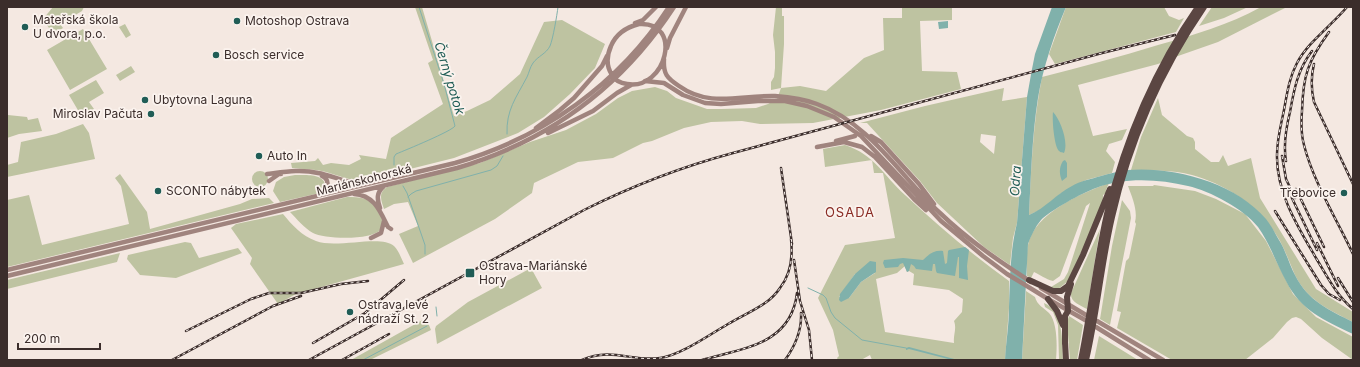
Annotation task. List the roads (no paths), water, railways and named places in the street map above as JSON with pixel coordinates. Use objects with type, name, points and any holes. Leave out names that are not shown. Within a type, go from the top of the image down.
[{"type":"highway","points":[[1081,360],[1088,337],[1106,244],[1110,204],[1125,146],[1162,68],[1198,7]]},
{"type":"highway","points":[[1049,294],[1065,289],[1073,277],[1110,204],[1148,109],[1175,54],[1204,7]]},
{"type":"highway","points":[[1065,344],[1065,316],[1068,307],[1067,297],[1073,277]]},
{"type":"highway","points":[[1029,280],[1049,294],[1060,316],[1063,327],[1066,360]]},
{"type":"highway","points":[[1088,337],[1088,360]]},
{"type":"main road","points":[[516,141],[560,110],[574,98],[602,66],[617,37],[632,24],[643,20],[656,7]]},
{"type":"main road","name":"Mariánskohorská","points":[[7,276],[271,210],[292,202],[322,194],[462,161],[516,141],[549,124],[578,105],[600,86],[641,44],[659,22],[668,7]]},
{"type":"main road","name":"Mariánskohorská","points":[[7,270],[271,210],[294,208],[477,162],[528,140],[551,128],[573,113],[602,90],[645,47],[674,7]]},
{"type":"main road","points":[[645,81],[659,70],[670,38],[686,7]]},
{"type":"main road","points":[[628,28],[639,24],[646,24],[657,29],[663,36],[666,46],[664,72],[668,78],[686,91],[697,96],[716,99],[787,97],[808,101],[838,114],[865,134],[941,221]]},
{"type":"main road","points":[[608,54],[607,63],[613,77],[619,82],[633,84]]},
{"type":"main road","points":[[528,140],[541,136],[593,111],[617,93],[633,84],[645,81],[658,81],[664,83],[683,95],[705,103],[728,104],[765,98]]},
{"type":"main road","points":[[855,136],[817,147],[844,142],[856,144],[862,147],[875,158],[914,200],[941,221],[1029,280]]},
{"type":"main road","points":[[871,136],[881,142],[903,166],[931,200],[940,214]]},
{"type":"main road","points":[[891,165],[983,256],[1007,274],[1049,294],[1085,320]]},
{"type":"main road","points":[[267,174],[306,171],[319,173],[352,183],[370,183]]},
{"type":"main road","points":[[269,181],[279,174],[302,173],[318,175],[325,177],[328,182],[326,189],[322,194]]},
{"type":"main road","points":[[345,195],[359,195],[370,199],[377,206],[388,227],[392,231],[378,200],[378,193],[385,185]]},
{"type":"main road","points":[[371,238],[381,233],[384,226],[384,219]]},
{"type":"main road","points":[[1068,307],[1086,314]]},
{"type":"main road","points":[[1097,321],[1163,360]]},
{"type":"main road","points":[[1096,327],[1149,360]]},
{"type":"water","points":[[1052,7],[1066,7],[1049,52],[1038,98],[1033,141],[1029,215],[1041,209],[1066,189],[1075,184],[1120,171],[1145,169],[1183,174],[1202,179],[1221,186],[1238,195],[1253,206],[1266,219],[1281,244],[1300,284],[1306,292],[1320,304],[1353,322],[1353,334],[1314,314],[1299,300],[1286,281],[1258,227],[1236,207],[1197,188],[1165,182],[1142,180],[1107,184],[1090,190],[1059,207],[1041,220],[1033,232],[1028,244],[1022,360],[1005,360],[1009,320],[1011,265],[1017,223],[1027,97],[1035,54]]},
{"type":"water","points":[[948,21],[948,28],[939,29],[938,22]]},
{"type":"water","points":[[1053,112],[1056,115],[1065,137],[1064,153],[1060,152],[1057,148],[1053,126]]},
{"type":"water","points":[[1065,160],[1067,163],[1067,177],[1062,181],[1060,168]]},
{"type":"water","points":[[965,247],[969,250],[967,266],[968,280],[959,278],[959,257],[955,276],[937,273],[935,264],[933,264],[932,271],[916,269],[911,264],[909,271],[907,272],[903,263],[898,267],[885,268],[883,263],[884,260],[903,258],[923,260],[932,253],[943,251],[945,264],[947,263],[949,250]]},
{"type":"water","points":[[870,261],[876,262],[876,272],[861,282],[849,298],[841,302],[839,300],[840,294],[855,274]]},
{"type":"water","points":[[909,347],[958,360],[952,360],[909,349],[906,350],[906,348]]},
{"type":"waterway","name":"Černý potok","points":[[394,165],[394,157],[396,154],[438,136],[455,126],[444,84],[419,7]]},
{"type":"waterway","points":[[507,134],[510,111],[531,66],[550,46],[554,33],[558,7]]},
{"type":"waterway","points":[[408,197],[416,191],[491,170],[497,166],[503,156]]},
{"type":"waterway","name":"Černý potok","points":[[403,186],[407,193],[425,245],[425,254]]},
{"type":"waterway","points":[[808,288],[823,295],[826,298],[835,318],[862,340],[906,348]]},
{"type":"waterway","name":"Černý potok","points":[[436,307],[437,316]]},
{"type":"waterway","name":"Černý potok","points":[[363,360],[427,326]]},
{"type":"railway","points":[[1347,7],[1307,48],[1294,69],[1287,92],[1278,138],[1277,155],[1280,182],[1295,222],[1332,285],[1347,304],[1353,309]]},
{"type":"railway","points":[[1329,32],[1311,60],[1305,78],[1301,120],[1302,133],[1304,145],[1313,172],[1353,254]]},
{"type":"railway","points":[[309,360],[584,210],[657,178],[695,164],[733,153],[1102,53],[1175,35]]},
{"type":"railway","points":[[1286,161],[1285,136],[1295,87],[1303,65],[1312,51]]},
{"type":"railway","points":[[1314,64],[1312,73],[1312,92],[1314,102],[1353,184]]},
{"type":"railway","points":[[1282,156],[1286,179],[1295,198]]},
{"type":"railway","points":[[781,168],[792,244]]},
{"type":"railway","points":[[1296,189],[1324,247]]},
{"type":"railway","points":[[1290,194],[1317,250]]},
{"type":"railway","points":[[1275,211],[1321,285],[1329,294],[1340,300]]},
{"type":"railway","points":[[582,360],[593,356],[603,355],[650,359],[668,356],[695,344],[756,309],[773,296],[784,283],[789,271],[791,259],[791,239]]},
{"type":"railway","points":[[1317,243],[1338,286]]},
{"type":"railway","points":[[794,260],[800,301],[809,330],[812,360]]},
{"type":"railway","points":[[1338,278],[1353,302]]},
{"type":"railway","points":[[313,343],[365,313],[404,280]]},
{"type":"railway","points":[[186,331],[251,299],[269,293],[301,293],[341,284],[368,281]]},
{"type":"railway","points":[[702,360],[763,342],[775,334],[785,324],[793,310],[797,293]]},
{"type":"railway","points":[[172,360],[273,306],[301,296]]},
{"type":"railway","points":[[785,360],[797,338],[801,313]]},
{"type":"railway","points":[[342,360],[389,334]]},
{"type":"place","name":"Motoshop Ostrava","points":[[237,21]]},
{"type":"place","name":"Mateřská škola U dvora, p.o.","points":[[25,27]]},
{"type":"place","name":"Bosch service","points":[[216,55]]},
{"type":"place","name":"Ubytovna Laguna","points":[[145,100]]},
{"type":"place","name":"Miroslav Pačuta","points":[[151,114]]},
{"type":"place","name":"Auto In","points":[[259,156]]},
{"type":"place","name":"SCONTO nábytek","points":[[158,191]]},
{"type":"place","name":"Třebovice","points":[[1344,193]]},
{"type":"place","name":"Ostrava-Mariánské Hory","points":[[470,273]]},
{"type":"place","name":"Ostrava levé nádraží St. 2","points":[[350,312]]},
{"type":"district","name":"OSADA","points":[[850,212]]},
{"type":"water label","name":"Odra","points":[[1015,181]]}]
